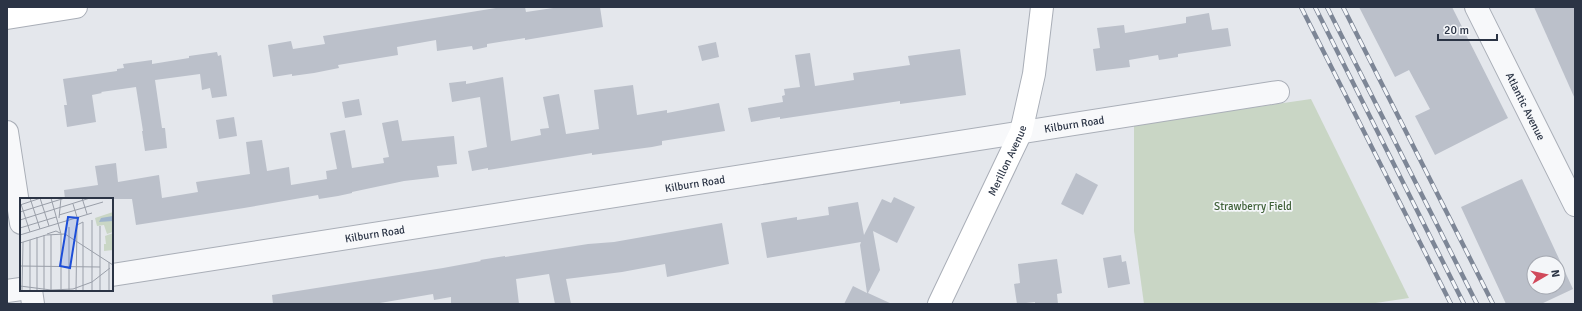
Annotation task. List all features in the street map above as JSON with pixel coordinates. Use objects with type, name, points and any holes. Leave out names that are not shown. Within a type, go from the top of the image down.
[{"type":"street","points":[[7,18],[76,7]]},
{"type":"street","name":"Merillon Avenue","points":[[939,304],[1021,132],[1034,74],[1042,7]]},
{"type":"street","name":"Atlantic Avenue","points":[[1476,7],[1575,205]]},
{"type":"street","name":"Kilburn Road","points":[[113,275],[1278,92]]},
{"type":"street","points":[[7,132],[20,216]]},
{"type":"street","points":[[7,291],[20,289]]},
{"type":"street","points":[[31,291],[33,304]]},
{"type":"green space","name":"Strawberry Field","points":[[1311,99],[1409,298],[1369,304],[1144,304],[1134,231],[1134,125]]},
{"type":"building","points":[[502,7],[525,7],[526,12],[560,7],[600,7],[603,27],[525,40],[525,38],[487,44],[487,47],[473,50],[472,46],[437,51],[436,40],[397,47],[398,55],[338,65],[339,68],[314,73],[273,77],[268,45],[291,41],[293,49],[325,44],[323,36]]},
{"type":"building","points":[[1359,7],[1452,7],[1508,118],[1435,155],[1415,116],[1430,109],[1409,70],[1395,77]]},
{"type":"building","points":[[1534,7],[1575,7],[1575,99]]},
{"type":"building","points":[[1209,13],[1212,30],[1228,28],[1231,46],[1178,54],[1178,57],[1159,60],[1158,55],[1129,60],[1130,67],[1096,71],[1093,49],[1100,48],[1097,28],[1124,25],[1125,33],[1186,23],[1186,17]]},
{"type":"building","points":[[716,42],[719,57],[702,61],[698,46]]},
{"type":"building","points":[[960,49],[966,95],[900,104],[900,101],[751,122],[748,108],[783,102],[782,96],[785,95],[784,89],[800,87],[795,55],[810,53],[815,86],[854,80],[853,73],[910,65],[908,56]]},
{"type":"building","points":[[217,52],[218,56],[221,55],[227,96],[212,98],[210,88],[202,90],[200,74],[155,80],[162,128],[165,128],[167,148],[145,151],[136,87],[101,92],[102,93],[92,95],[96,122],[67,127],[64,105],[67,105],[63,79],[117,71],[117,69],[124,68],[123,64],[152,60],[152,64]]},
{"type":"building","points":[[503,77],[511,141],[541,135],[540,129],[549,128],[543,97],[559,94],[566,134],[599,129],[594,90],[633,85],[637,115],[667,110],[667,113],[719,103],[725,131],[662,141],[662,145],[652,147],[592,155],[592,153],[488,170],[488,168],[472,171],[468,151],[487,147],[480,97],[452,102],[449,83],[466,81],[466,84]]},
{"type":"building","points":[[359,99],[362,115],[345,118],[342,102]]},
{"type":"building","points":[[234,117],[237,136],[219,139],[216,120]]},
{"type":"building","points":[[398,120],[402,141],[454,136],[457,164],[437,166],[439,177],[404,181],[338,196],[319,199],[318,195],[136,225],[132,199],[65,198],[64,190],[98,185],[95,166],[116,163],[118,182],[159,175],[162,198],[198,192],[196,182],[250,174],[246,142],[262,140],[267,171],[289,167],[291,185],[327,179],[326,171],[337,169],[330,133],[345,130],[352,168],[384,163],[383,158],[389,157],[382,123]]},
{"type":"building","points":[[1076,173],[1098,185],[1083,215],[1061,204]]},
{"type":"building","points":[[1522,179],[1557,255],[1526,255],[1526,295],[1560,295],[1541,304],[1506,304],[1461,207]]},
{"type":"building","points":[[894,197],[915,207],[897,243],[873,231],[880,270],[868,293],[892,304],[844,304],[853,286],[867,293],[860,245],[861,242],[767,258],[761,223],[797,217],[797,220],[829,215],[828,207],[858,202],[864,235],[882,199],[891,203]]},
{"type":"building","points":[[722,223],[729,264],[667,277],[665,264],[622,272],[566,279],[571,304],[555,304],[549,274],[516,279],[519,304],[451,304],[451,297],[434,300],[433,294],[374,304],[273,304],[272,295],[443,268],[505,256],[588,244],[614,242]]},
{"type":"building","points":[[1121,255],[1122,262],[1126,261],[1130,284],[1108,288],[1103,258]]},
{"type":"building","points":[[1057,259],[1062,293],[1057,294],[1058,304],[1035,304],[1035,302],[1017,304],[1014,284],[1020,283],[1018,264]]},
{"type":"building","points":[[1566,274],[1573,289],[1566,292]]},
{"type":"railway","points":[[1301,7],[1451,304]]},
{"type":"railway","points":[[1315,7],[1464,304]]},
{"type":"railway","points":[[1327,7],[1477,304]]},
{"type":"railway","points":[[1343,7],[1493,304]]}]
